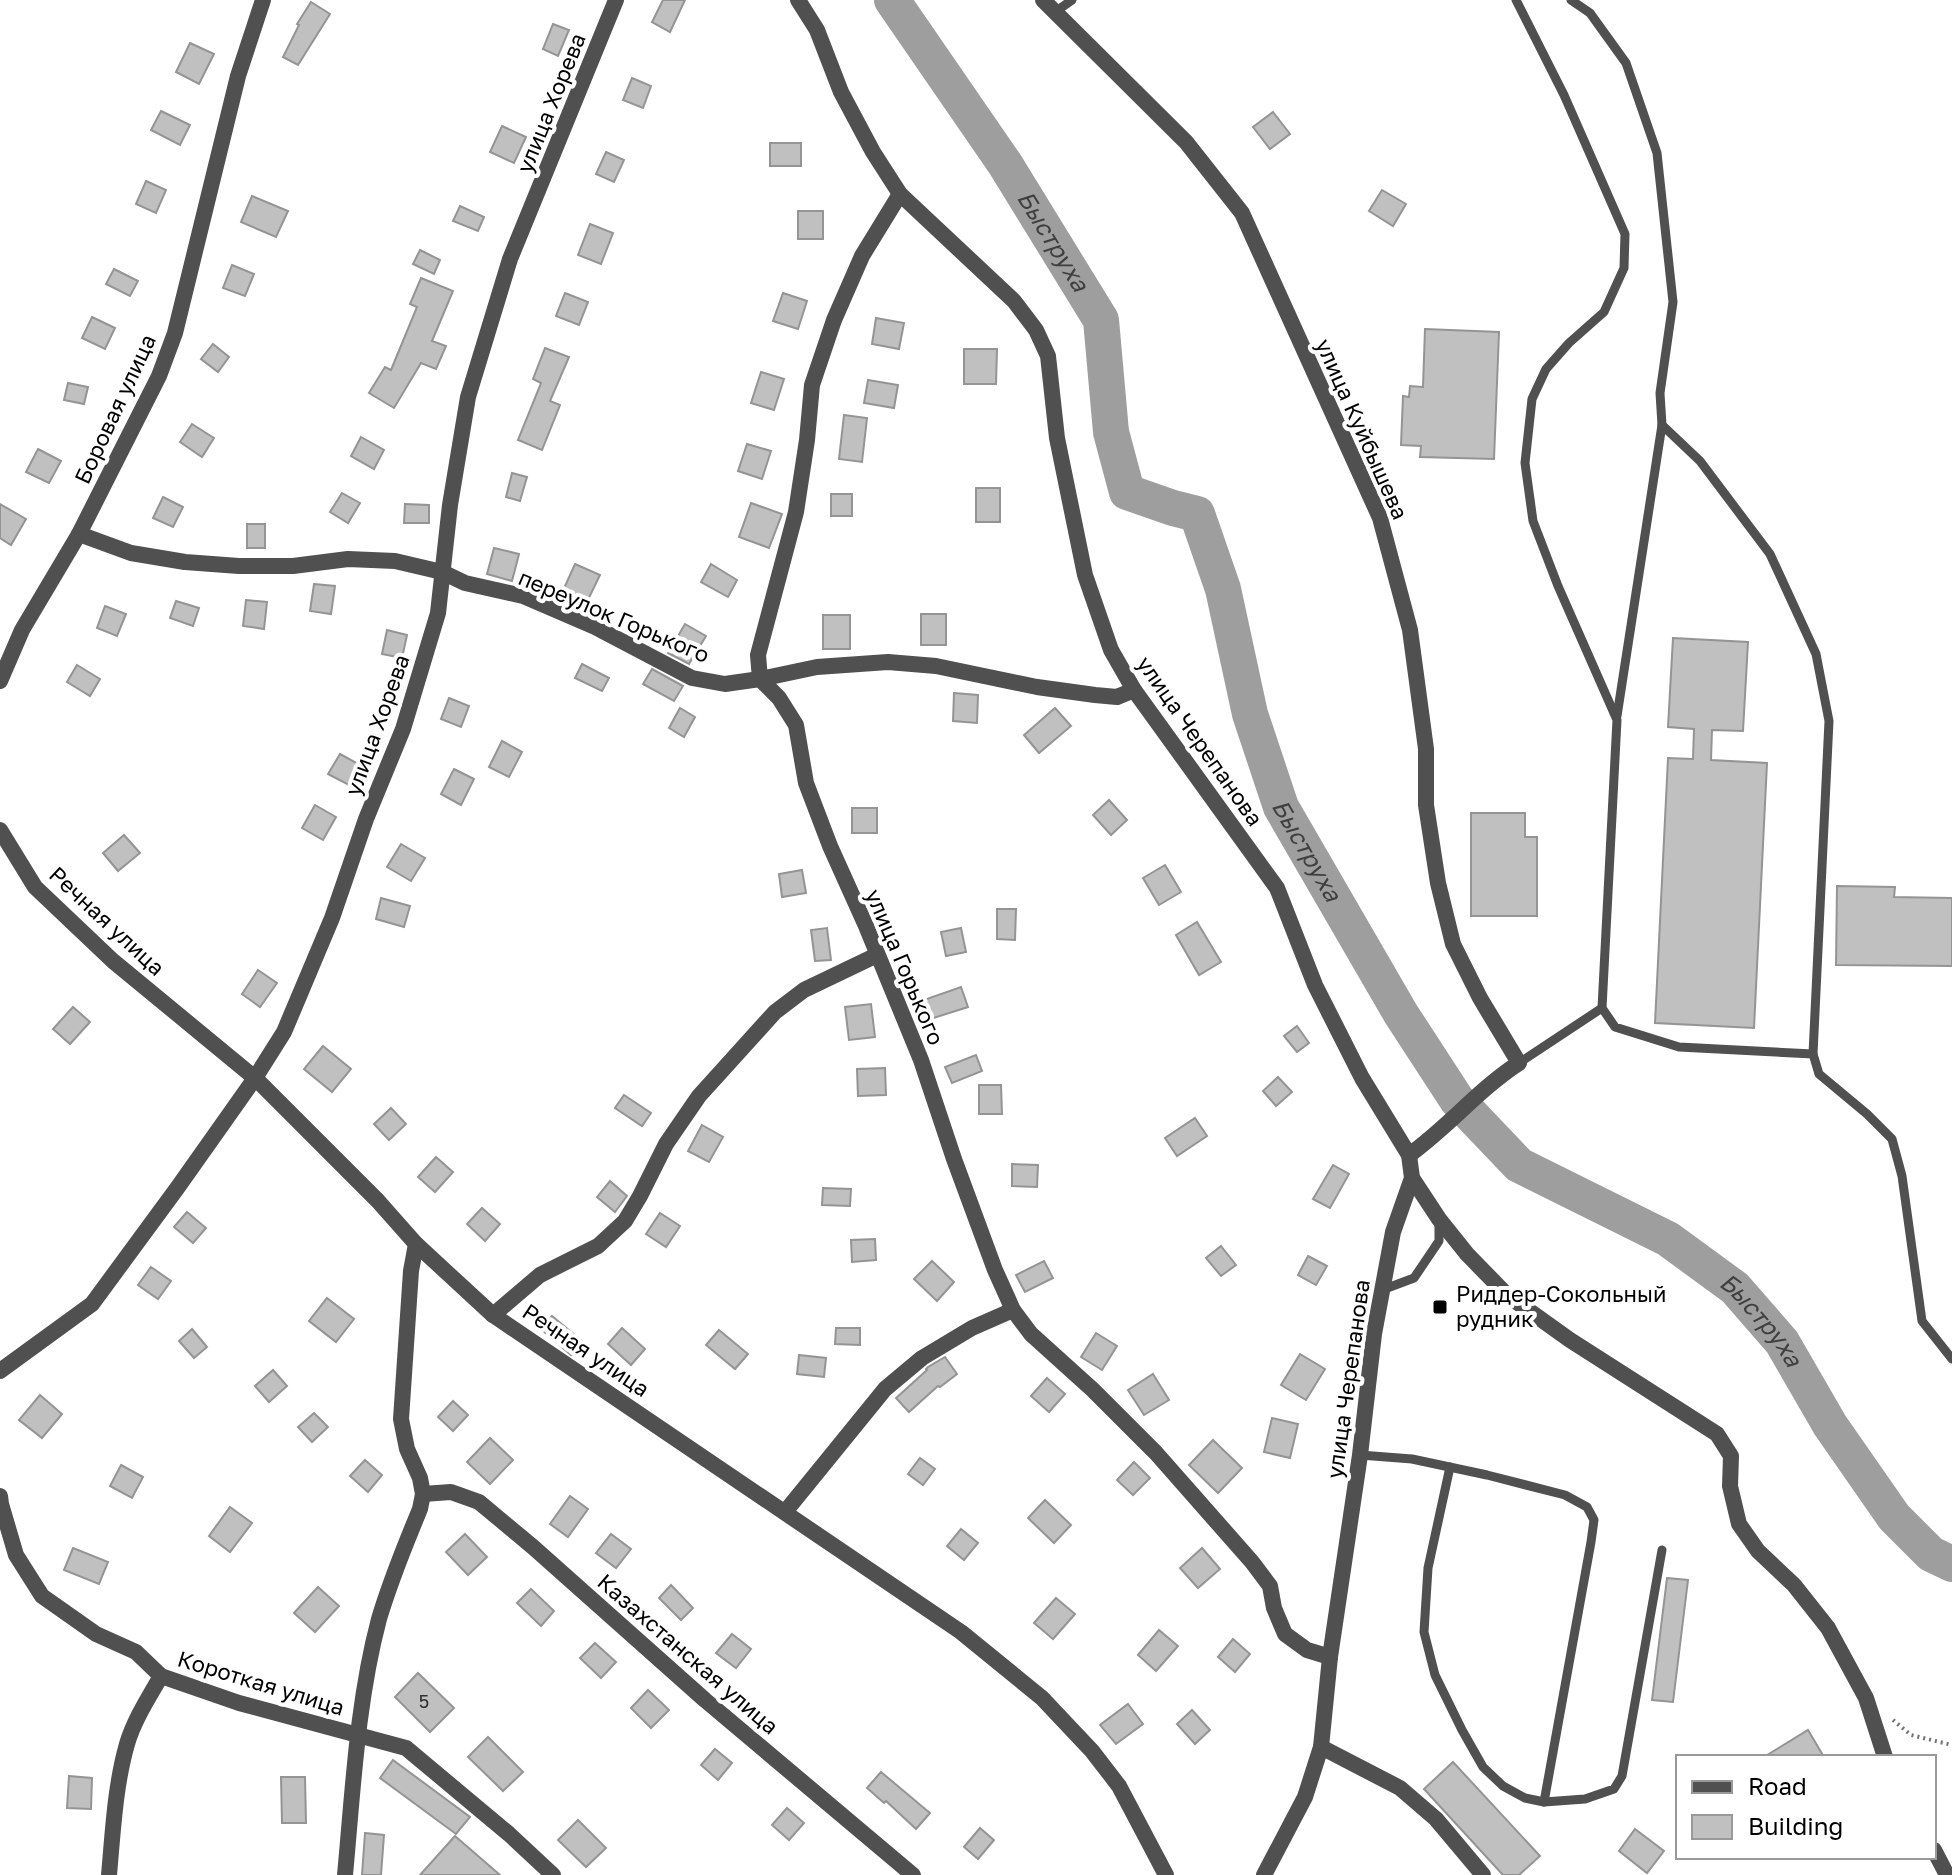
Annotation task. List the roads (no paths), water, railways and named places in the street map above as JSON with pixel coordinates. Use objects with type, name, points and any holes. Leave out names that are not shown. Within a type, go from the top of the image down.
[{"type":"street","name":"Боровая улица","points":[[0,681],[22,630],[79,534],[159,376],[175,333],[238,76],[263,0]]},
{"type":"street","name":"улица Хорева","points":[[0,1371],[92,1304],[255,1078],[284,1032],[332,918],[366,819],[403,729],[438,613],[450,505],[468,397],[510,259],[616,0]]},
{"type":"street","name":"улица Черепанова","points":[[798,0],[817,30],[841,92],[900,194],[1014,301],[1036,330],[1048,356],[1057,438],[1085,575],[1111,650],[1134,690],[1277,888],[1315,985],[1362,1078],[1409,1155],[1412,1178],[1393,1232],[1374,1334],[1360,1455],[1330,1657],[1321,1747],[1305,1797],[1264,1875]]},
{"type":"street","name":"улица Куйбышева","points":[[1043,0],[1186,142],[1242,213],[1380,518],[1410,630],[1426,749],[1426,805],[1438,883],[1453,944],[1480,998],[1519,1063]]},
{"type":"street","points":[[760,679],[758,655],[796,512],[812,385],[834,320],[862,256],[900,194]]},
{"type":"street","name":"переулок Горького","points":[[79,534],[131,553],[185,562],[293,566],[348,559],[395,561],[442,572],[465,583],[523,596],[595,627],[692,678],[725,684],[817,667],[888,662],[936,666],[1037,687],[1095,695],[1117,697],[1134,690]]},
{"type":"street","points":[[0,639],[22,630]]},
{"type":"street","name":"улица Горького","points":[[760,679],[779,698],[796,725],[806,783],[921,1060],[954,1159],[1013,1310],[1031,1334],[1156,1453],[1252,1562],[1270,1586],[1274,1608],[1285,1634],[1307,1650],[1330,1657]]},
{"type":"street","name":"Речная улица","points":[[0,830],[35,887],[113,961],[255,1078],[378,1201],[416,1244],[493,1315],[961,1632],[1042,1698],[1092,1751],[1119,1786],[1166,1875]]},
{"type":"street","points":[[493,1315],[540,1275],[598,1246],[625,1221],[666,1144],[699,1096],[775,1012],[804,990],[877,955]]},
{"type":"street","points":[[1409,1155],[1519,1063]]},
{"type":"street","points":[[1412,1178],[1467,1254],[1507,1295],[1570,1340],[1717,1434],[1731,1456],[1730,1486],[1739,1524],[1758,1551],[1794,1585],[1828,1628],[1866,1698],[1884,1755]]},
{"type":"street","points":[[345,1875],[365,1682],[380,1618],[423,1494],[420,1478],[407,1449],[401,1419],[411,1271],[416,1244]]},
{"type":"street","points":[[785,1512],[885,1389],[922,1358],[972,1328],[1013,1310]]},
{"type":"street","name":"Казахстанская улица","points":[[423,1494],[451,1492],[479,1502],[705,1700],[913,1875]]},
{"type":"street","name":"Короткая улица","points":[[0,1496],[16,1555],[42,1596],[96,1634],[136,1652],[161,1676],[239,1703],[406,1748],[553,1875]]},
{"type":"street","points":[[109,1875],[116,1802],[127,1743],[161,1676]]},
{"type":"street","points":[[1321,1747],[1400,1788],[1436,1819],[1483,1875]]},
{"type":"street","points":[[1936,1854],[1947,1875]]},
{"type":"lane","points":[[1055,12],[1072,0]]},
{"type":"lane","points":[[1571,0],[1590,13],[1626,63],[1657,153],[1673,302],[1660,393],[1662,425],[1617,720],[1602,1008],[1615,1027],[1679,1047],[1813,1054]]},
{"type":"lane","points":[[1520,2],[1625,234],[1624,268],[1604,312],[1569,343],[1546,369],[1532,399],[1525,463],[1533,521],[1617,720]]},
{"type":"lane","points":[[1662,425],[1700,461],[1770,554],[1816,654],[1829,721],[1813,1054],[1819,1074],[1892,1139],[1902,1176],[1922,1321],[1952,1359]]},
{"type":"lane","points":[[1519,1063],[1602,1008]]},
{"type":"lane","points":[[1382,1290],[1414,1278],[1439,1241],[1439,1219]]},
{"type":"lane","points":[[1360,1455],[1412,1459],[1565,1495],[1587,1507],[1594,1520],[1544,1802]]},
{"type":"lane","points":[[1450,1467],[1428,1568],[1424,1632],[1435,1675],[1483,1767],[1503,1786],[1525,1798],[1544,1802],[1585,1799],[1614,1789],[1622,1776],[1662,1550]]},
{"type":"waterway","name":"Быструха","points":[[892,0],[1005,164],[1101,320],[1111,432],[1127,492],[1197,514],[1223,589],[1250,714],[1281,807],[1401,1014],[1457,1100],[1519,1165],[1668,1239],[1735,1288],[1782,1342],[1830,1425],[1894,1517],[1931,1554],[1952,1564]]},
{"type":"place","name":"Риддер-Сокольный рудник","points":[[1440,1307]]}]
